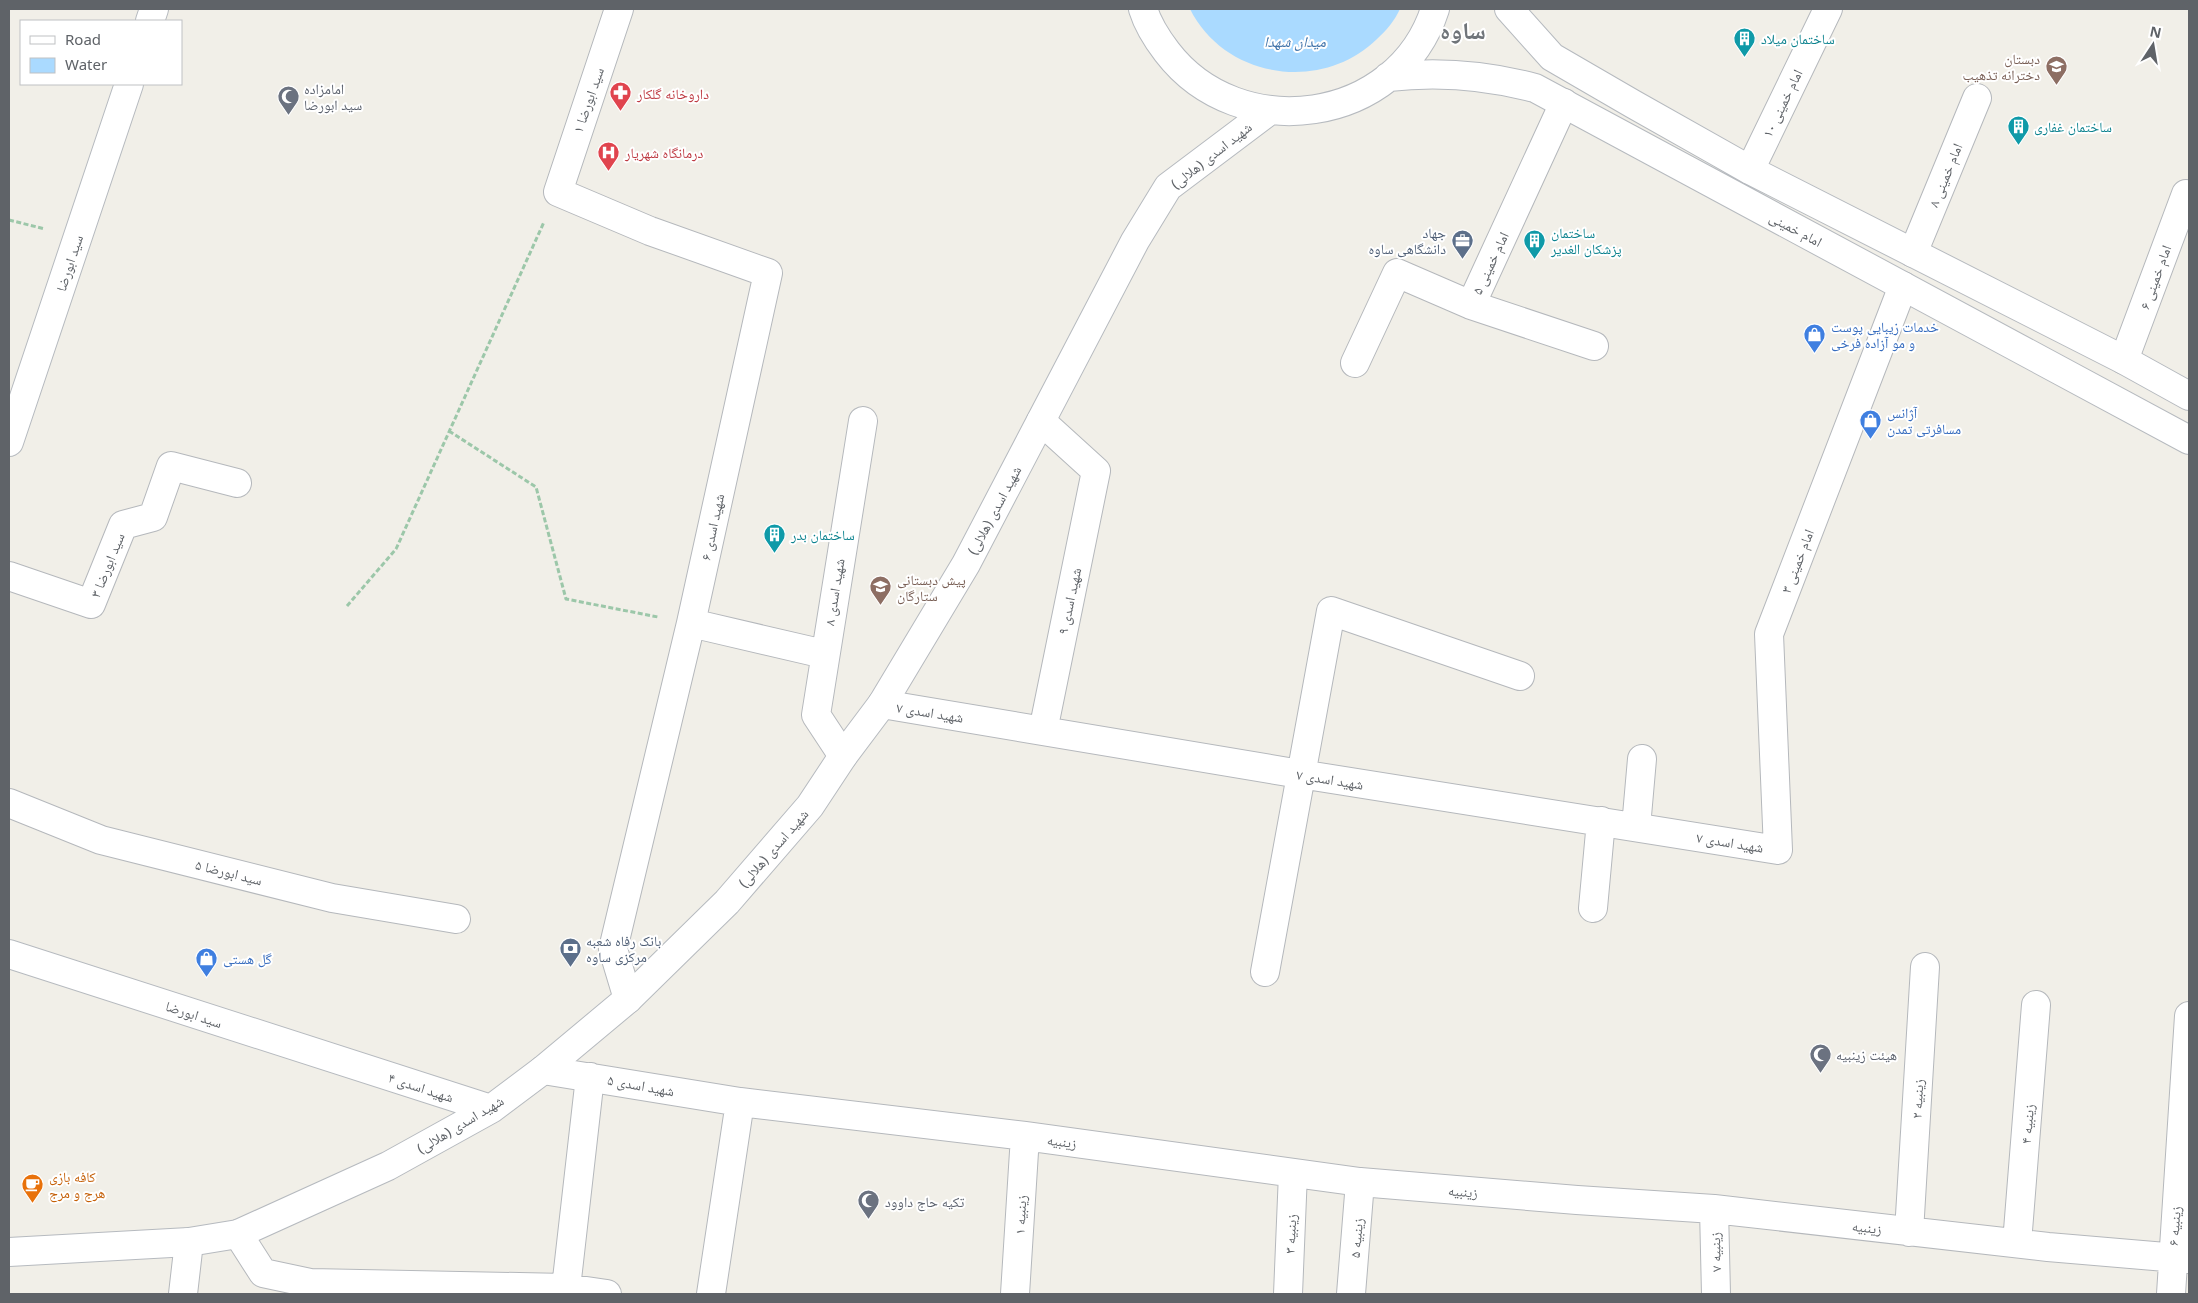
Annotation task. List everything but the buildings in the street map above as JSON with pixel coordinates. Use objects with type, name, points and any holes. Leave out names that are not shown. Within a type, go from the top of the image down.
[{"type":"street","name":"سید ابورضا ۱","points":[[558,192],[619,9]]},
{"type":"street","points":[[1143,9],[1162,45],[1186,73],[1216,94],[1242,104],[1269,111],[1295,112],[1332,106],[1356,97],[1388,77],[1415,48],[1425,31],[1434,9]]},
{"type":"street","points":[[1509,9],[1552,57],[1750,170],[2124,360],[2189,396]]},
{"type":"street","name":"امام خمینی ۱۰","points":[[1750,170],[1828,9]]},
{"type":"street","name":"امام خمینی","points":[[1388,77],[1452,73],[1499,78],[1535,88],[2189,440]]},
{"type":"street","name":"سید ابورضا","points":[[9,442],[129,85]]},
{"type":"street","name":"امام خمینی ۸","points":[[1913,253],[1977,98]]},
{"type":"street","name":"امام خمینی ۵","points":[[1564,103],[1471,305],[1594,346]]},
{"type":"street","name":"شهید اسدی (هلالی)","points":[[9,1252],[189,1242],[238,1234],[388,1166],[491,1109],[543,1070],[628,999],[727,902],[810,806],[843,756],[882,704],[966,564],[1135,241],[1168,187],[1269,111]]},
{"type":"street","name":"شهید اسدی ۶","points":[[558,192],[650,231],[768,273],[691,623],[613,949],[628,999]]},
{"type":"street","name":"امام خمینی ۶","points":[[2124,360],[2186,194]]},
{"type":"street","points":[[1355,363],[1397,273],[1471,305]]},
{"type":"street","name":"امام خمینی ۳","points":[[1778,850],[1768,634],[1903,286]]},
{"type":"street","name":"شهید اسدی ۸","points":[[843,756],[816,715],[824,654],[863,420]]},
{"type":"street","name":"شهید اسدی ۹","points":[[1041,421],[1096,471],[1043,731]]},
{"type":"street","name":"سید ابورضا ۳","points":[[9,576],[91,604],[123,525],[153,517],[171,466],[237,483]]},
{"type":"street","points":[[1265,972],[1330,611],[1520,676]]},
{"type":"street","points":[[691,623],[824,654]]},
{"type":"street","name":"شهید اسدی ۷","points":[[882,704],[1300,774],[1778,850]]},
{"type":"street","points":[[1636,827],[1642,759]]},
{"type":"street","name":"سید ابورضا ۵","points":[[9,803],[101,840],[332,898],[456,919]]},
{"type":"street","points":[[1593,908],[1602,821]]},
{"type":"street","name":"سید ابورضا","points":[[9,954],[379,1074]]},
{"type":"street","name":"زینبیه ۲","points":[[1909,1232],[1925,967]]},
{"type":"street","name":"زینبیه ۴","points":[[2017,1243],[2036,1005]]},
{"type":"street","name":"زینبیه ۶","points":[[2171,1294],[2181,1258],[2189,1018]]},
{"type":"street","name":"شهید اسدی ۵","points":[[543,1070],[590,1076],[740,1102]]},
{"type":"street","name":"شهید اسدی ۴","points":[[379,1074],[491,1109]]},
{"type":"street","points":[[566,1288],[590,1076]]},
{"type":"street","points":[[711,1294],[740,1102]]},
{"type":"street","name":"زینبیه","points":[[740,1102],[1025,1136],[1360,1182],[1714,1209],[1909,1232],[2181,1258]]},
{"type":"street","name":"زینبیه ۱","points":[[1015,1294],[1025,1136]]},
{"type":"street","name":"زینبیه ۳","points":[[1288,1294],[1294,1173]]},
{"type":"street","name":"زینبیه ۵","points":[[1351,1294],[1360,1182]]},
{"type":"street","name":"زینبیه ۷","points":[[1714,1209],[1716,1294]]},
{"type":"street","points":[[238,1234],[263,1273],[310,1283],[566,1288],[607,1294]]},
{"type":"street","points":[[183,1294],[189,1242]]},
{"type":"path","points":[[347,606],[396,549],[558,192]]},
{"type":"path","points":[[449,431],[536,486],[566,599],[691,623]]},
{"type":"water","name":"میدان شهدا","points":[[1190,9],[1400,9],[1384,32],[1355,56],[1330,67],[1303,72],[1276,70],[1250,63],[1226,51],[1206,33]]},
{"type":"place","name":"ساختمان میلاد","points":[[1745,57]]},
{"type":"place","name":"دبستان دخترانه تذهیب","points":[[2056,85]]},
{"type":"place","name":"داروخانه گلکار","points":[[621,112]]},
{"type":"place","name":"امامزاده سید ابورضا","points":[[288,115]]},
{"type":"place","name":"ساختمان غفاری","points":[[2018,145]]},
{"type":"place","name":"درمانگاه شهریار","points":[[609,171]]},
{"type":"place","name":"جهاد دانشگاهی ساوه","points":[[1462,259]]},
{"type":"place","name":"ساختمان پزشکان الغدیر","points":[[1535,259]]},
{"type":"place","name":"خدمات زیبایی پوست و مو آزاده فرخی","points":[[1815,353]]},
{"type":"place","name":"آژانس مسافرتی تمدن","points":[[1871,439]]},
{"type":"place","name":"ساختمان بدر","points":[[775,553]]},
{"type":"place","name":"پیش دبستانی ستارگان","points":[[881,606]]},
{"type":"place","name":"بانک رفاه شعبه مرکزی ساوه","points":[[570,967]]},
{"type":"place","name":"گل هستی","points":[[207,977]]},
{"type":"place","name":"هیئت زینبیه","points":[[1820,1073]]},
{"type":"place","name":"کافه بازی هرج و مرج","points":[[33,1203]]},
{"type":"place","name":"تکیه حاج داوود","points":[[869,1220]]},
{"type":"district","name":"ساوه","points":[[1463,29]]}]
